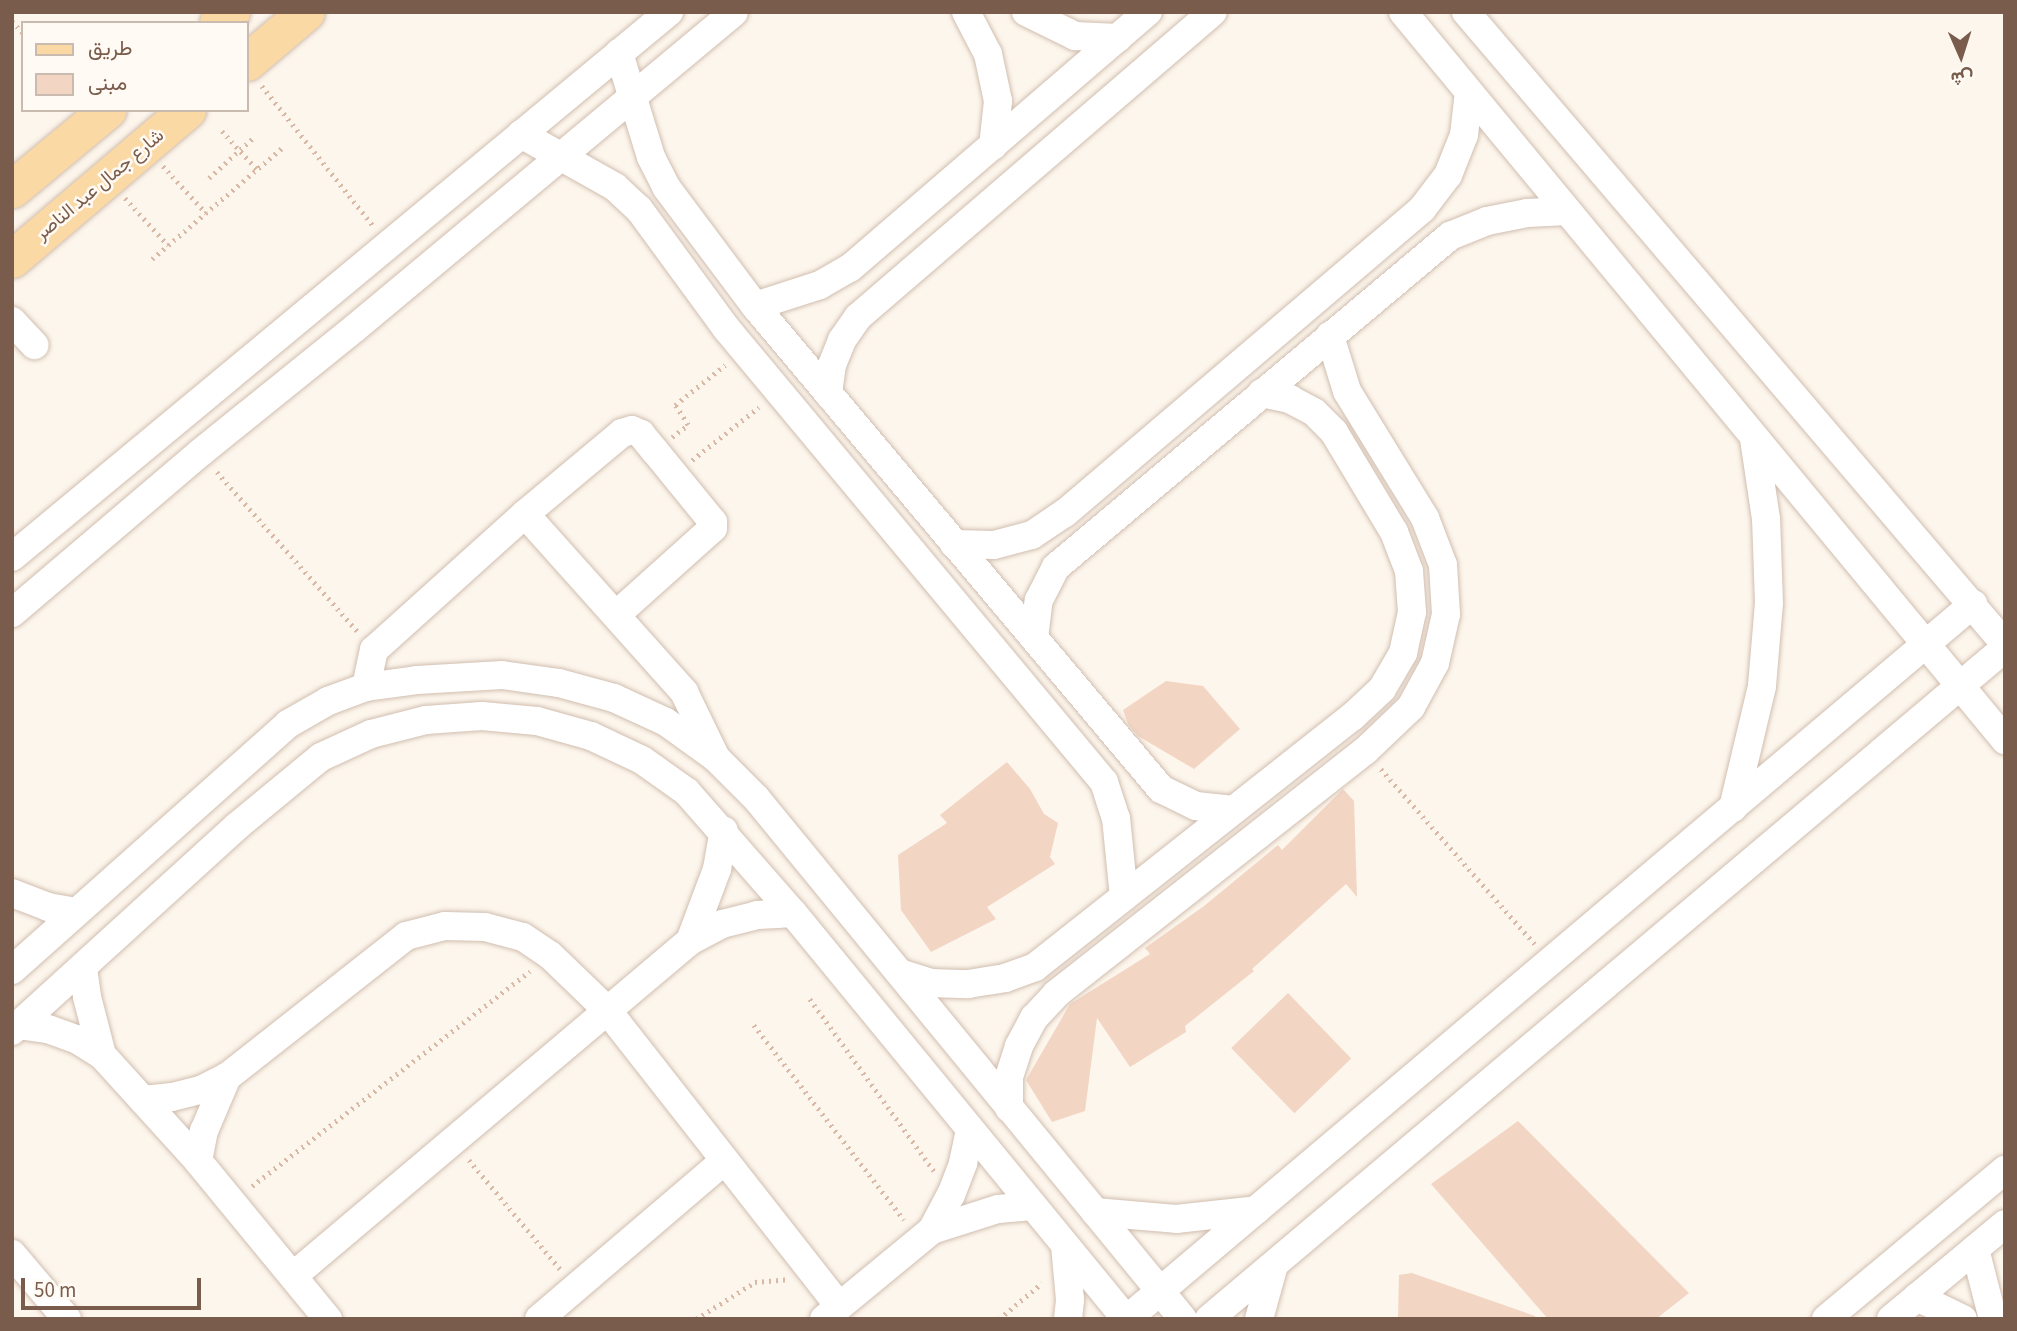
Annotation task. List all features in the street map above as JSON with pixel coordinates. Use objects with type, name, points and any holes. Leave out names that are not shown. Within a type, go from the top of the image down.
[{"type":"main road","points":[[251,69],[306,12]]},
{"type":"main road","points":[[12,189],[105,112]]},
{"type":"main road","name":"شارع جمال عبد الناصر","points":[[12,259],[145,148],[171,113]]},
{"type":"main road","points":[[65,145],[75,147],[92,159],[103,184]]},
{"type":"street","points":[[12,557],[669,12]]},
{"type":"street","points":[[12,613],[200,453],[734,12]]},
{"type":"street","points":[[982,12],[966,13],[988,54],[998,101],[993,146]]},
{"type":"street","points":[[1026,12],[1075,36],[1118,38]]},
{"type":"street","points":[[755,306],[809,289],[850,268],[1148,12]]},
{"type":"street","points":[[828,393],[832,365],[842,340],[858,317],[1213,12]]},
{"type":"street","points":[[1403,12],[2005,740]]},
{"type":"street","points":[[1209,1319],[2005,646],[1973,604],[1466,12]]},
{"type":"street","points":[[619,53],[651,157],[666,187],[755,306],[1161,789],[1196,806],[1234,810]]},
{"type":"street","points":[[954,544],[994,545],[1032,535],[1065,513],[1422,209],[1448,175],[1460,145],[1469,92]]},
{"type":"street","points":[[521,134],[615,187],[639,209],[745,350],[1104,782],[1116,818],[1124,897]]},
{"type":"street","points":[[639,209],[636,197],[642,186],[654,182],[666,187]]},
{"type":"street","points":[[1422,209],[1435,205],[1448,210],[1454,223],[1450,236]]},
{"type":"street","points":[[1034,638],[1039,600],[1056,567],[1084,540],[1450,236],[1500,218],[1527,213],[1567,211]]},
{"type":"street","points":[[850,268],[846,279],[848,291],[856,299],[868,302],[879,299]]},
{"type":"street","points":[[12,321],[34,345]]},
{"type":"street","points":[[1009,1108],[1009,1077],[1018,1046],[1034,1018],[1056,994],[1365,751],[1411,707],[1435,663],[1446,614],[1443,565],[1425,518],[1347,391],[1330,336]]},
{"type":"street","points":[[900,974],[930,983],[968,984],[1004,978],[1035,967],[1352,717],[1382,688],[1402,653],[1412,612],[1409,571],[1394,533],[1334,432],[1314,412],[1290,399],[1262,393]]},
{"type":"street","points":[[366,687],[374,650],[525,514],[622,433],[632,430],[641,434],[713,522],[713,528],[617,614]]},
{"type":"street","points":[[1348,456],[1346,446],[1350,437],[1359,432],[1369,433],[1376,440]]},
{"type":"street","points":[[1734,808],[1755,727],[1767,631],[1766,519],[1753,436]]},
{"type":"street","points":[[1065,513],[1059,523],[1062,535],[1071,542],[1084,540]]},
{"type":"street","points":[[525,514],[684,692],[716,758]]},
{"type":"street","points":[[15,1028],[245,819],[321,757],[372,734],[426,720],[481,716],[537,721],[591,736],[642,760],[687,792],[724,831],[793,913],[1033,1206],[1067,1254],[1127,1319],[1552,963],[1973,604]]},
{"type":"street","points":[[12,970],[288,724],[328,701],[366,687],[417,680],[502,675],[559,682],[614,698],[666,722],[716,758],[756,799],[1183,1319]]},
{"type":"street","points":[[1104,782],[1116,787],[1128,784],[1136,774],[1135,761]]},
{"type":"street","points":[[690,941],[706,906],[724,831]]},
{"type":"street","points":[[12,893],[48,908],[77,912]]},
{"type":"street","points":[[293,1276],[690,941],[722,924],[757,915],[793,913]]},
{"type":"street","points":[[143,1100],[201,1090],[227,1077],[406,936],[445,926],[485,927],[523,937],[550,955],[607,1010],[816,1276],[832,1312],[925,1235],[951,1195],[970,1130]]},
{"type":"street","points":[[1035,967],[1030,978],[1034,990],[1044,996],[1056,994]]},
{"type":"street","points":[[83,968],[91,1016],[102,1055]]},
{"type":"street","points":[[15,1028],[48,1029],[76,1039],[102,1055],[198,1161],[328,1319]]},
{"type":"street","points":[[198,1161],[204,1131],[227,1077]]},
{"type":"street","points":[[539,1319],[724,1161]]},
{"type":"street","points":[[1826,1319],[2005,1170]]},
{"type":"street","points":[[925,1235],[998,1209],[1033,1206]]},
{"type":"street","points":[[1095,1212],[1176,1219],[1257,1210]]},
{"type":"street","points":[[1891,1319],[2005,1224]]},
{"type":"street","points":[[1975,1249],[1993,1319]]},
{"type":"street","points":[[12,1254],[67,1319]]},
{"type":"street","points":[[1067,1254],[1068,1319]]},
{"type":"street","points":[[1259,1319],[1274,1265]]},
{"type":"street","points":[[1917,1297],[1963,1319]]},
{"type":"path","points":[[251,69],[388,244]]},
{"type":"path","points":[[222,131],[257,169]]},
{"type":"path","points":[[209,177],[254,137]]},
{"type":"path","points":[[152,259],[283,147]]},
{"type":"path","points":[[145,148],[206,213]]},
{"type":"path","points":[[103,184],[168,245]]},
{"type":"path","points":[[655,451],[688,425],[675,405],[745,350]]},
{"type":"path","points":[[674,474],[779,391]]},
{"type":"path","points":[[200,453],[374,650]]},
{"type":"path","points":[[1365,751],[1552,963]]},
{"type":"path","points":[[232,1202],[550,955]]},
{"type":"path","points":[[810,999],[951,1195]]},
{"type":"path","points":[[754,1025],[925,1235]]},
{"type":"path","points":[[452,1141],[576,1287]]},
{"type":"path","points":[[999,1319],[1067,1254]]},
{"type":"path","points":[[696,1319],[755,1282],[816,1276]]},
{"type":"building","points":[[1166,681],[1203,686],[1240,729],[1194,769],[1138,736],[1128,724],[1123,710]]},
{"type":"building","points":[[1007,762],[1030,789],[1044,814],[1058,823],[1050,857],[1055,864],[987,907],[996,919],[931,952],[901,910],[898,855],[947,823],[940,815]]},
{"type":"building","points":[[1343,789],[1354,801],[1357,897],[1346,884],[1252,969],[1254,971],[1185,1026],[1186,1032],[1130,1067],[1097,1018],[1085,1111],[1052,1122],[1026,1080],[1070,1004],[1150,954],[1145,948],[1204,906],[1278,845],[1282,850]]},
{"type":"building","points":[[1288,993],[1351,1058],[1294,1113],[1231,1048]]},
{"type":"building","points":[[1518,1121],[1689,1293],[1656,1319],[1548,1319],[1431,1184]]},
{"type":"building","points":[[1412,1273],[1535,1316],[1535,1319],[1398,1319],[1399,1275]]}]
